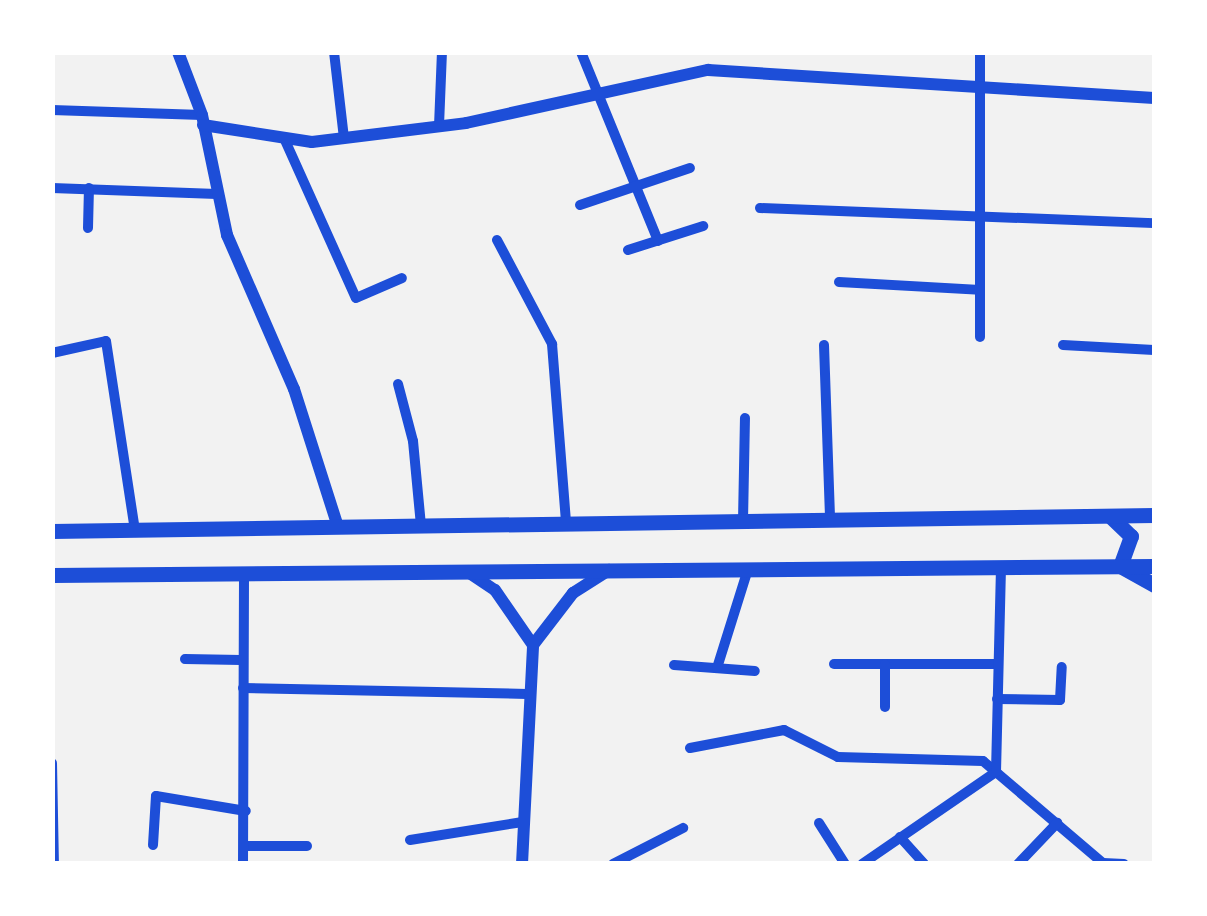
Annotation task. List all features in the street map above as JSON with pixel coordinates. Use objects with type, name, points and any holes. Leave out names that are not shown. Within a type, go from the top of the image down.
[{"type":"main road","points":[[1110,516],[1154,505]]},
{"type":"main road","points":[[52,531],[1154,515]]},
{"type":"main road","points":[[1110,516],[1131,536],[1120,566]]},
{"type":"main road","points":[[1120,566],[1154,585]]},
{"type":"main road","points":[[52,575],[1154,566]]},
{"type":"street","points":[[178,52],[202,120],[227,235],[294,388],[338,527]]},
{"type":"street","points":[[334,52],[344,138]]},
{"type":"street","points":[[439,126],[442,52]]},
{"type":"street","points":[[580,52],[592,92],[658,240]]},
{"type":"street","points":[[980,52],[980,337]]},
{"type":"street","points":[[52,110],[202,120],[284,138],[344,138],[439,126],[592,92],[722,70],[1154,98]]},
{"type":"street","points":[[284,138],[356,298],[402,278]]},
{"type":"street","points":[[580,205],[690,168]]},
{"type":"street","points":[[52,188],[217,194]]},
{"type":"street","points":[[88,228],[89,188]]},
{"type":"street","points":[[760,208],[1154,223]]},
{"type":"street","points":[[628,250],[702,226]]},
{"type":"street","points":[[497,240],[552,344],[566,523]]},
{"type":"street","points":[[839,282],[980,290]]},
{"type":"street","points":[[52,354],[106,342],[135,530]]},
{"type":"street","points":[[824,345],[830,520]]},
{"type":"street","points":[[1063,346],[1154,350]]},
{"type":"street","points":[[398,384],[414,441],[421,526]]},
{"type":"street","points":[[744,521],[745,418]]},
{"type":"street","points":[[996,772],[1000,567]]},
{"type":"street","points":[[717,668],[748,569]]},
{"type":"street","points":[[522,864],[532,646],[573,593],[609,570]]},
{"type":"street","points":[[468,572],[496,590],[532,646]]},
{"type":"street","points":[[243,864],[244,574]]},
{"type":"street","points":[[185,659],[241,660]]},
{"type":"street","points":[[834,664],[998,664]]},
{"type":"street","points":[[885,664],[886,707]]},
{"type":"street","points":[[674,665],[754,671]]},
{"type":"street","points":[[997,699],[1060,700],[1062,668]]},
{"type":"street","points":[[243,688],[527,694]]},
{"type":"street","points":[[690,748],[784,730],[838,757],[983,761],[1104,863],[1124,864]]},
{"type":"street","points":[[52,764],[54,864]]},
{"type":"street","points":[[862,864],[996,772]]},
{"type":"street","points":[[153,845],[156,796],[246,811]]},
{"type":"street","points":[[410,840],[523,822]]},
{"type":"street","points":[[819,823],[845,864]]},
{"type":"street","points":[[1018,864],[1056,823]]},
{"type":"street","points":[[613,864],[683,828]]},
{"type":"street","points":[[900,837],[924,864]]},
{"type":"street","points":[[244,846],[306,846]]}]
